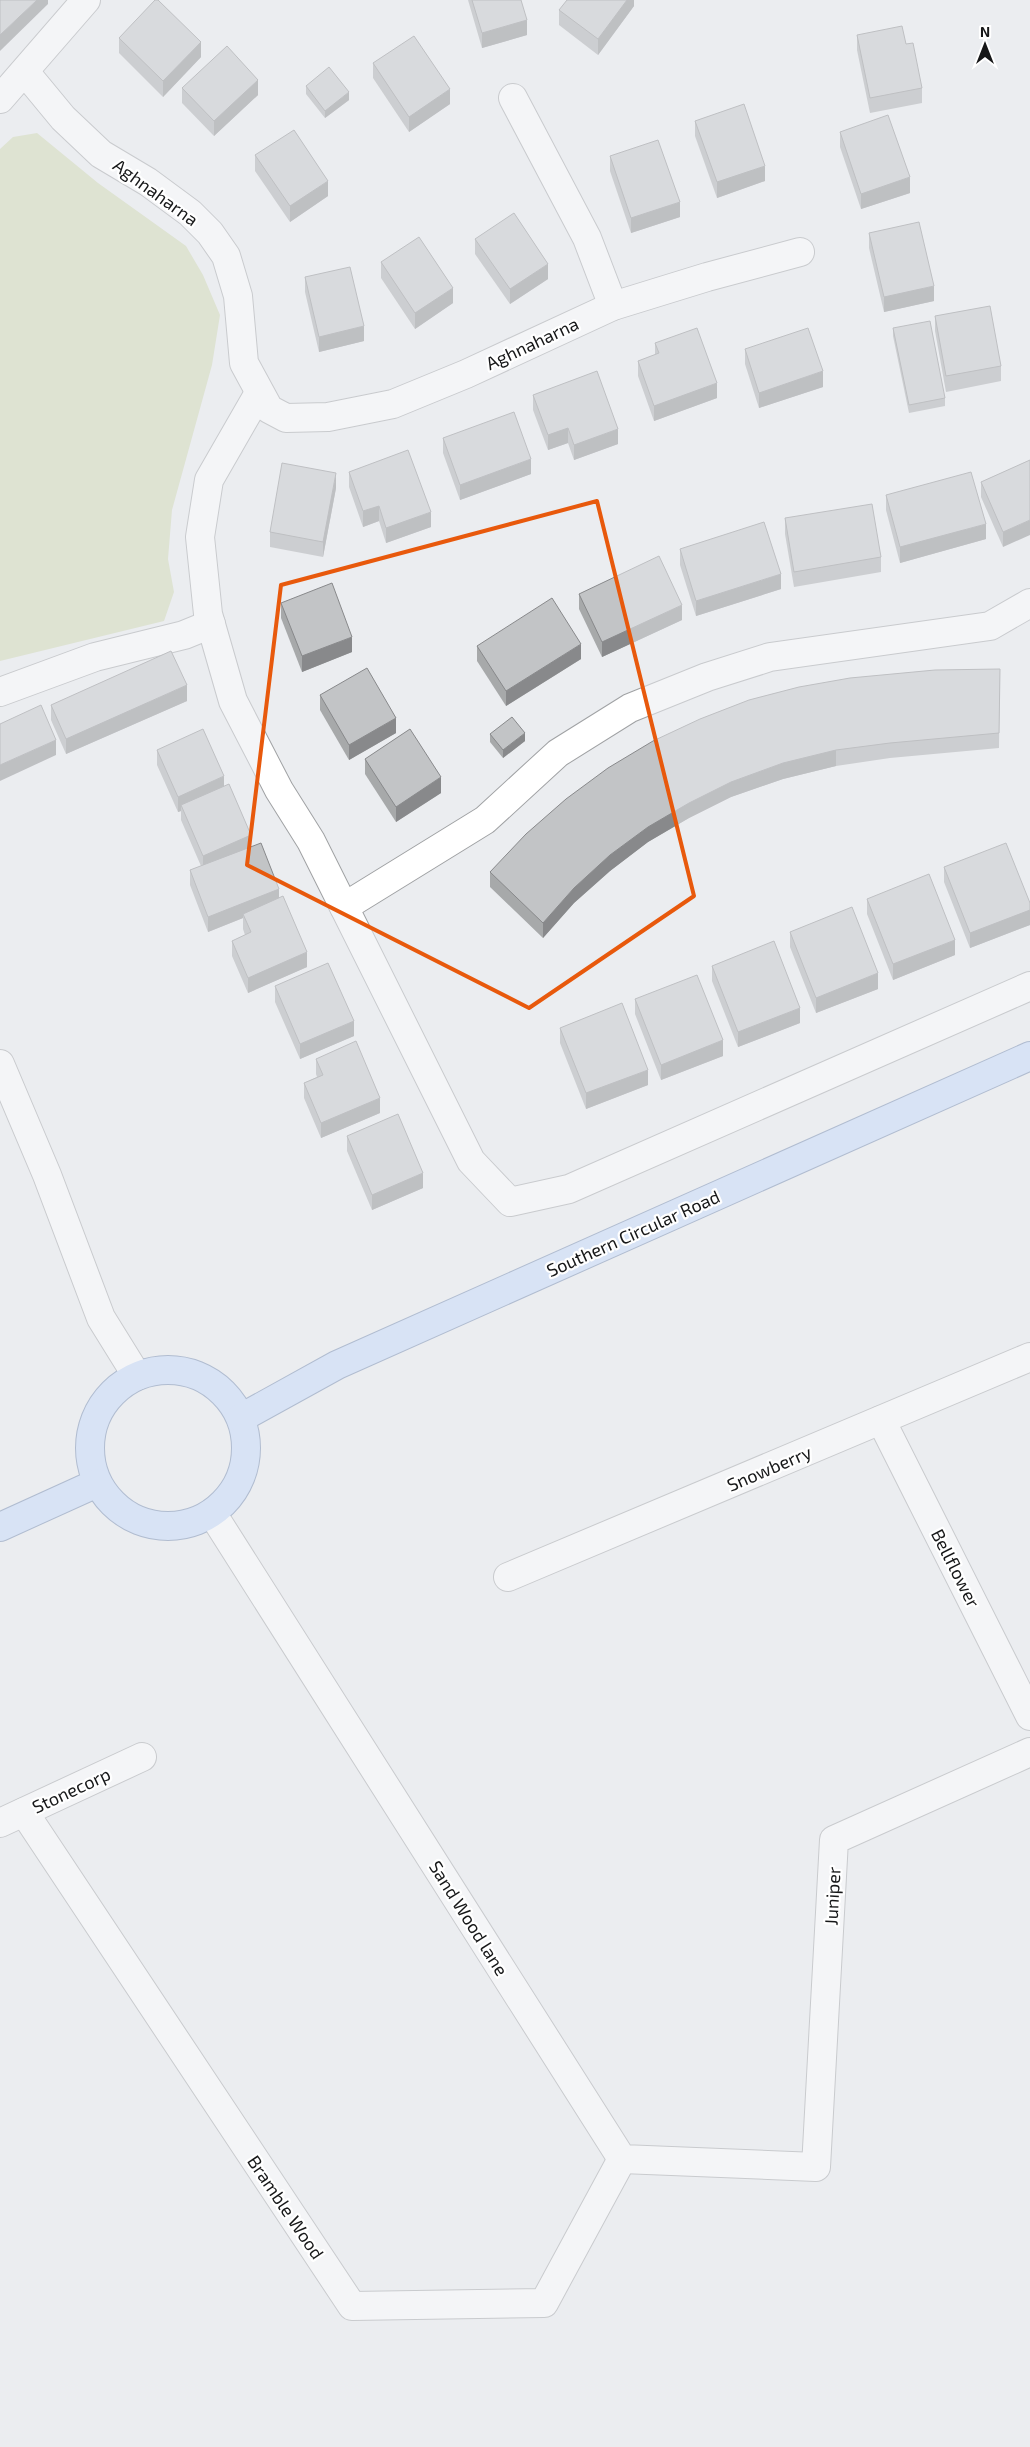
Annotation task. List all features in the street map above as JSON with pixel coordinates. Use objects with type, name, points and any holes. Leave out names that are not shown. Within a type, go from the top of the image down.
[{"type":"main road","name":"Southern Circular Road","points":[[241,1418],[337,1364],[1030,1056]]},
{"type":"main road","points":[[161,1370],[186,1372],[209,1381],[228,1397],[241,1418],[247,1444],[244,1471],[232,1495],[212,1514],[188,1524],[159,1529],[135,1520],[112,1504],[97,1483],[90,1462],[89,1441],[94,1421],[104,1402],[118,1386],[137,1376],[161,1370]]},
{"type":"main road","points":[[0,1528],[97,1483]]},
{"type":"street","points":[[0,99],[86,0]]},
{"type":"street","name":"Aghnaharna","points":[[25,72],[63,118],[101,154],[155,187],[190,212],[210,233],[226,256],[236,288],[244,363],[269,408],[286,418],[328,417],[392,404],[466,374],[613,306],[706,277],[800,252]]},
{"type":"street","points":[[513,98],[587,238],[613,306]]},
{"type":"street","points":[[259,393],[210,480],[200,537],[210,619],[233,700],[279,790],[311,841],[471,1162],[510,1202],[569,1189],[1030,986]]},
{"type":"street","points":[[344,907],[485,820],[558,753],[630,708],[707,677],[770,657],[990,626],[1030,603]]},
{"type":"street","points":[[0,692],[95,657],[184,635],[210,619]]},
{"type":"street","points":[[0,1064],[47,1175],[101,1318],[137,1376]]},
{"type":"street","name":"Snowberry","points":[[508,1577],[1030,1357]]},
{"type":"street","name":"Bellflower","points":[[882,1420],[1030,1716]]},
{"type":"street","name":"Sand Wood lane","points":[[212,1514],[622,2159]]},
{"type":"street","name":"Juniper","points":[[622,2159],[816,2166],[834,1840],[1030,1752]]},
{"type":"street","name":"Stonecorp","points":[[0,1823],[142,1757]]},
{"type":"street","name":"Bramble Wood","points":[[24,1812],[352,2306],[544,2302],[622,2159]]},
{"type":"highlighted area","points":[[597,501],[694,896],[529,1008],[247,865],[281,585]]},
{"type":"green space","points":[[37,133],[98,183],[186,246],[203,275],[220,315],[212,365],[172,510],[168,559],[174,592],[164,621],[0,661],[0,149],[13,137]]},
{"type":"building","points":[[0,0],[37,0],[0,35]]},
{"type":"building","points":[[155,0],[158,0],[201,42],[163,81],[119,38]]},
{"type":"building","points":[[472,0],[521,0],[527,20],[482,33]]},
{"type":"building","points":[[567,0],[627,0],[598,39],[559,10]]},
{"type":"building","points":[[902,26],[906,44],[913,43],[922,88],[870,98],[857,35]]},
{"type":"building","points":[[414,36],[450,89],[409,117],[373,63]]},
{"type":"building","points":[[227,46],[258,80],[214,121],[182,88]]},
{"type":"building","points":[[329,67],[349,92],[325,111],[306,86]]},
{"type":"building","points":[[744,104],[765,166],[717,182],[695,121]]},
{"type":"building","points":[[888,115],[910,177],[861,194],[840,132]]},
{"type":"building","points":[[294,130],[328,181],[290,206],[255,155]]},
{"type":"building","points":[[658,140],[680,202],[631,218],[610,156]]},
{"type":"building","points":[[514,213],[548,264],[510,289],[475,239]]},
{"type":"building","points":[[919,222],[934,286],[884,297],[869,233]]},
{"type":"building","points":[[419,237],[453,288],[415,313],[381,262]]},
{"type":"building","points":[[350,267],[364,326],[319,337],[305,277]]},
{"type":"building","points":[[990,306],[1001,366],[946,376],[935,316]]},
{"type":"building","points":[[930,321],[945,398],[909,405],[893,328]]},
{"type":"building","points":[[697,328],[717,383],[654,406],[638,361],[659,353],[655,343]]},
{"type":"building","points":[[808,328],[823,371],[759,393],[745,349]]},
{"type":"building","points":[[597,371],[618,429],[574,445],[568,428],[548,435],[533,395]]},
{"type":"building","points":[[514,412],[531,459],[460,485],[443,438]]},
{"type":"building","points":[[408,450],[431,512],[386,528],[379,506],[363,511],[349,472]]},
{"type":"building","points":[[1030,460],[1030,520],[1003,532],[981,482]]},
{"type":"building","points":[[282,463],[336,473],[323,542],[270,532]]},
{"type":"building","points":[[971,472],[986,524],[900,547],[886,495]]},
{"type":"building","points":[[872,504],[881,557],[794,572],[785,518]]},
{"type":"building","points":[[764,522],[781,574],[696,601],[680,549]]},
{"type":"building","points":[[659,556],[682,605],[602,642],[579,594]]},
{"type":"building","points":[[332,583],[352,637],[302,656],[281,603]]},
{"type":"building","points":[[552,598],[581,644],[506,691],[477,646]]},
{"type":"building","points":[[171,651],[187,685],[66,739],[51,705]]},
{"type":"building","points":[[367,668],[396,718],[349,745],[320,695]]},
{"type":"building","points":[[1000,669],[999,733],[836,750],[783,763],[731,782],[689,803],[648,827],[610,855],[574,888],[543,923],[490,872],[526,834],[566,799],[608,768],[653,741],[700,719],[749,700],[799,687],[850,678],[935,670]]},
{"type":"building","points":[[41,705],[56,740],[0,765],[0,724]]},
{"type":"building","points":[[512,717],[525,733],[503,750],[490,734]]},
{"type":"building","points":[[203,729],[224,776],[178,797],[157,750]]},
{"type":"building","points":[[410,729],[441,777],[396,807],[365,759]]},
{"type":"building","points":[[229,784],[251,835],[203,856],[181,805]]},
{"type":"building","points":[[261,843],[279,889],[208,917],[190,870]]},
{"type":"building","points":[[1006,843],[1030,903],[1030,910],[970,933],[944,867]]},
{"type":"building","points":[[929,874],[955,940],[893,964],[867,899]]},
{"type":"building","points":[[283,896],[307,952],[248,978],[232,941],[251,932],[243,914]]},
{"type":"building","points":[[852,907],[878,973],[816,998],[790,932]]},
{"type":"building","points":[[774,941],[800,1008],[738,1032],[712,966]]},
{"type":"building","points":[[328,963],[354,1021],[300,1044],[275,986]]},
{"type":"building","points":[[697,975],[723,1040],[661,1065],[635,999]]},
{"type":"building","points":[[622,1003],[648,1070],[586,1093],[560,1028]]},
{"type":"building","points":[[356,1041],[380,1098],[321,1123],[304,1083],[323,1075],[316,1059]]},
{"type":"building","points":[[398,1114],[423,1173],[372,1195],[347,1136]]}]
